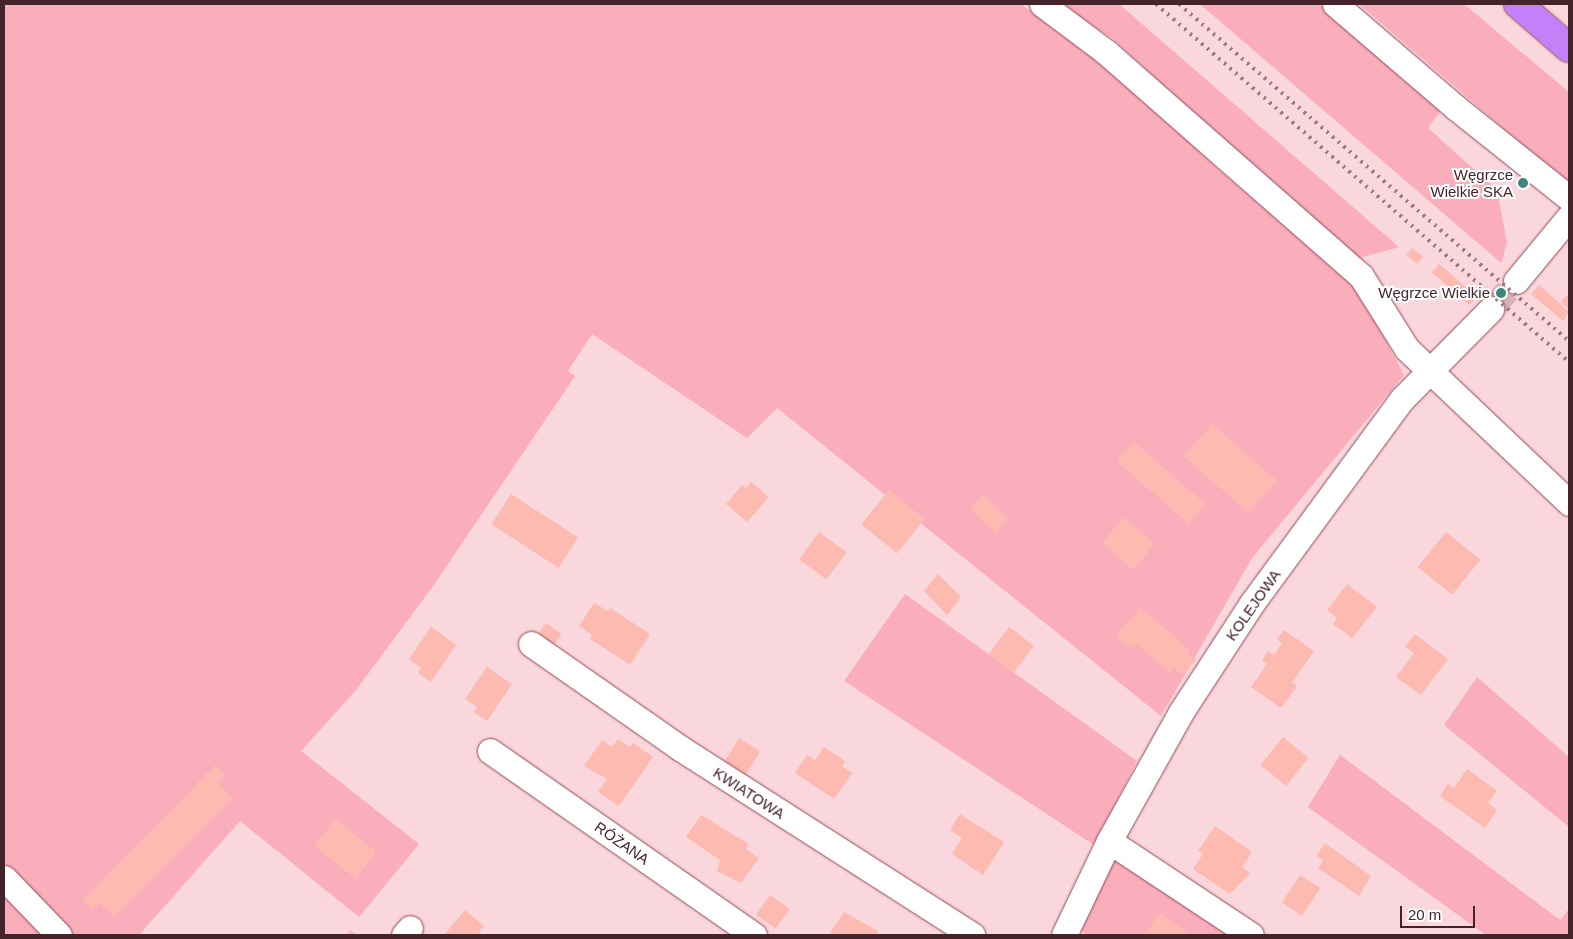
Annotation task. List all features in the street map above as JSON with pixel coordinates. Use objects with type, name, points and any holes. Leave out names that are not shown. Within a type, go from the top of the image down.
[{"type":"highway","points":[[1518,4],[1569,48]]},
{"type":"street","points":[[1042,4],[1106,52],[1361,276],[1378,298],[1395,333],[1430,372],[1569,503]]},
{"type":"street","points":[[1335,4],[1455,107],[1569,198]]},
{"type":"street","points":[[1516,280],[1569,217]]},
{"type":"street","name":"KOLEJOWA","points":[[1064,935],[1109,841],[1181,712],[1252,603],[1402,400],[1491,309]]},
{"type":"street","name":"KWIATOWA","points":[[531,644],[680,748],[972,935]]},
{"type":"street","name":"RÓŻANA","points":[[490,751],[754,935]]},
{"type":"street","points":[[1109,841],[1251,935]]},
{"type":"street","points":[[4,878],[59,935]]},
{"type":"shaded area","points":[[4,4],[1021,4],[1107,65],[1219,170],[1350,282],[1366,303],[1404,375],[1252,558],[1161,716],[777,408],[747,438],[592,334],[568,371],[575,376],[433,586],[356,690],[301,751],[419,844],[359,917],[240,821],[139,935],[4,935]]},
{"type":"shaded area","points":[[1060,4],[1119,4],[1399,247],[1359,258],[1243,159],[1112,38]]},
{"type":"shaded area","points":[[1200,4],[1319,4],[1442,109],[1428,128],[1497,190],[1507,243],[1501,263]]},
{"type":"shaded area","points":[[1359,4],[1464,4],[1569,92],[1569,185]]},
{"type":"shaded area","points":[[905,594],[1137,761],[1094,845],[844,681]]},
{"type":"shaded area","points":[[1477,677],[1569,757],[1569,827],[1444,725]]},
{"type":"shaded area","points":[[1340,755],[1560,920],[1569,909],[1569,935],[1486,935],[1308,807]]},
{"type":"shaded area","points":[[1117,852],[1235,935],[1088,935],[1077,928]]},
{"type":"building","points":[[1412,248],[1423,257],[1417,264],[1406,255]]},
{"type":"building","points":[[1439,264],[1477,297],[1470,305],[1432,272]]},
{"type":"building","points":[[1539,285],[1569,312],[1563,321],[1531,294]]},
{"type":"building","points":[[1567,295],[1569,296],[1569,309],[1561,302]]},
{"type":"building","points":[[1212,424],[1277,480],[1249,513],[1184,456]]},
{"type":"building","points":[[1134,442],[1206,504],[1189,524],[1117,462]]},
{"type":"building","points":[[751,482],[769,497],[747,522],[726,504],[742,485],[746,488]]},
{"type":"building","points":[[889,490],[925,519],[897,553],[861,524]]},
{"type":"building","points":[[511,494],[578,538],[558,568],[491,524]]},
{"type":"building","points":[[983,495],[1009,519],[996,533],[970,509]]},
{"type":"building","points":[[1124,517],[1155,544],[1133,570],[1102,543]]},
{"type":"building","points":[[819,532],[847,552],[827,579],[799,560]]},
{"type":"building","points":[[1446,532],[1480,560],[1452,595],[1418,567]]},
{"type":"building","points":[[938,574],[961,597],[947,615],[924,591]]},
{"type":"building","points":[[1347,584],[1377,607],[1352,638],[1333,624],[1337,618],[1327,610]]},
{"type":"building","points":[[594,603],[608,611],[610,608],[650,634],[630,665],[590,639],[592,635],[579,626]]},
{"type":"building","points":[[1140,607],[1190,650],[1188,653],[1196,660],[1183,675],[1174,667],[1170,673],[1136,644],[1131,649],[1116,636]]},
{"type":"building","points":[[546,623],[562,634],[554,645],[538,634]]},
{"type":"building","points":[[431,627],[456,645],[431,682],[418,673],[421,668],[409,659]]},
{"type":"building","points":[[1009,627],[1034,646],[1013,673],[989,654]]},
{"type":"building","points":[[1284,630],[1314,651],[1292,682],[1297,686],[1281,708],[1251,687],[1267,664],[1262,660],[1268,651],[1274,655],[1282,643],[1277,639]]},
{"type":"building","points":[[1415,634],[1448,659],[1421,695],[1396,677],[1414,653],[1405,647]]},
{"type":"building","points":[[487,667],[512,684],[487,721],[474,712],[477,707],[465,699]]},
{"type":"building","points":[[1283,737],[1309,758],[1286,786],[1260,765]]},
{"type":"building","points":[[739,738],[760,751],[742,780],[721,767]]},
{"type":"building","points":[[618,739],[630,747],[633,743],[653,757],[619,806],[598,792],[607,779],[584,766],[602,740],[612,747]]},
{"type":"building","points":[[824,747],[845,761],[842,766],[852,773],[834,799],[795,773],[807,755],[815,760]]},
{"type":"building","points":[[215,765],[226,775],[218,783],[233,798],[114,917],[100,903],[93,910],[83,900]]},
{"type":"building","points":[[1467,769],[1497,791],[1488,803],[1497,810],[1485,828],[1440,796],[1448,784],[1454,788]]},
{"type":"building","points":[[960,814],[1004,842],[983,875],[952,854],[962,838],[950,830]]},
{"type":"building","points":[[701,815],[749,844],[746,849],[759,858],[741,883],[717,871],[720,860],[686,837]]},
{"type":"building","points":[[335,819],[377,852],[356,878],[314,846]]},
{"type":"building","points":[[1215,826],[1252,852],[1242,867],[1250,873],[1230,894],[1193,869],[1203,854],[1198,851]]},
{"type":"building","points":[[1325,843],[1371,876],[1359,896],[1318,868],[1323,860],[1316,856]]},
{"type":"building","points":[[1300,875],[1320,888],[1302,916],[1282,903]]},
{"type":"building","points":[[770,895],[790,909],[776,928],[756,915]]},
{"type":"building","points":[[465,910],[484,926],[479,932],[483,935],[444,935]]},
{"type":"building","points":[[844,912],[878,931],[877,935],[833,935],[830,933]]},
{"type":"building","points":[[1160,913],[1187,932],[1185,935],[1144,935]]},
{"type":"building","points":[[350,930],[357,935],[347,935]]},
{"type":"tunnel","points":[[1491,309],[1516,281]]},
{"type":"railway","points":[[1156,4],[1569,362]]},
{"type":"railway","points":[[1179,4],[1569,341]]},
{"type":"place","name":"Węgrzce Wielkie SKA","points":[[1523,183]]},
{"type":"place","name":"Węgrzce Wielkie","points":[[1501,293]]}]
